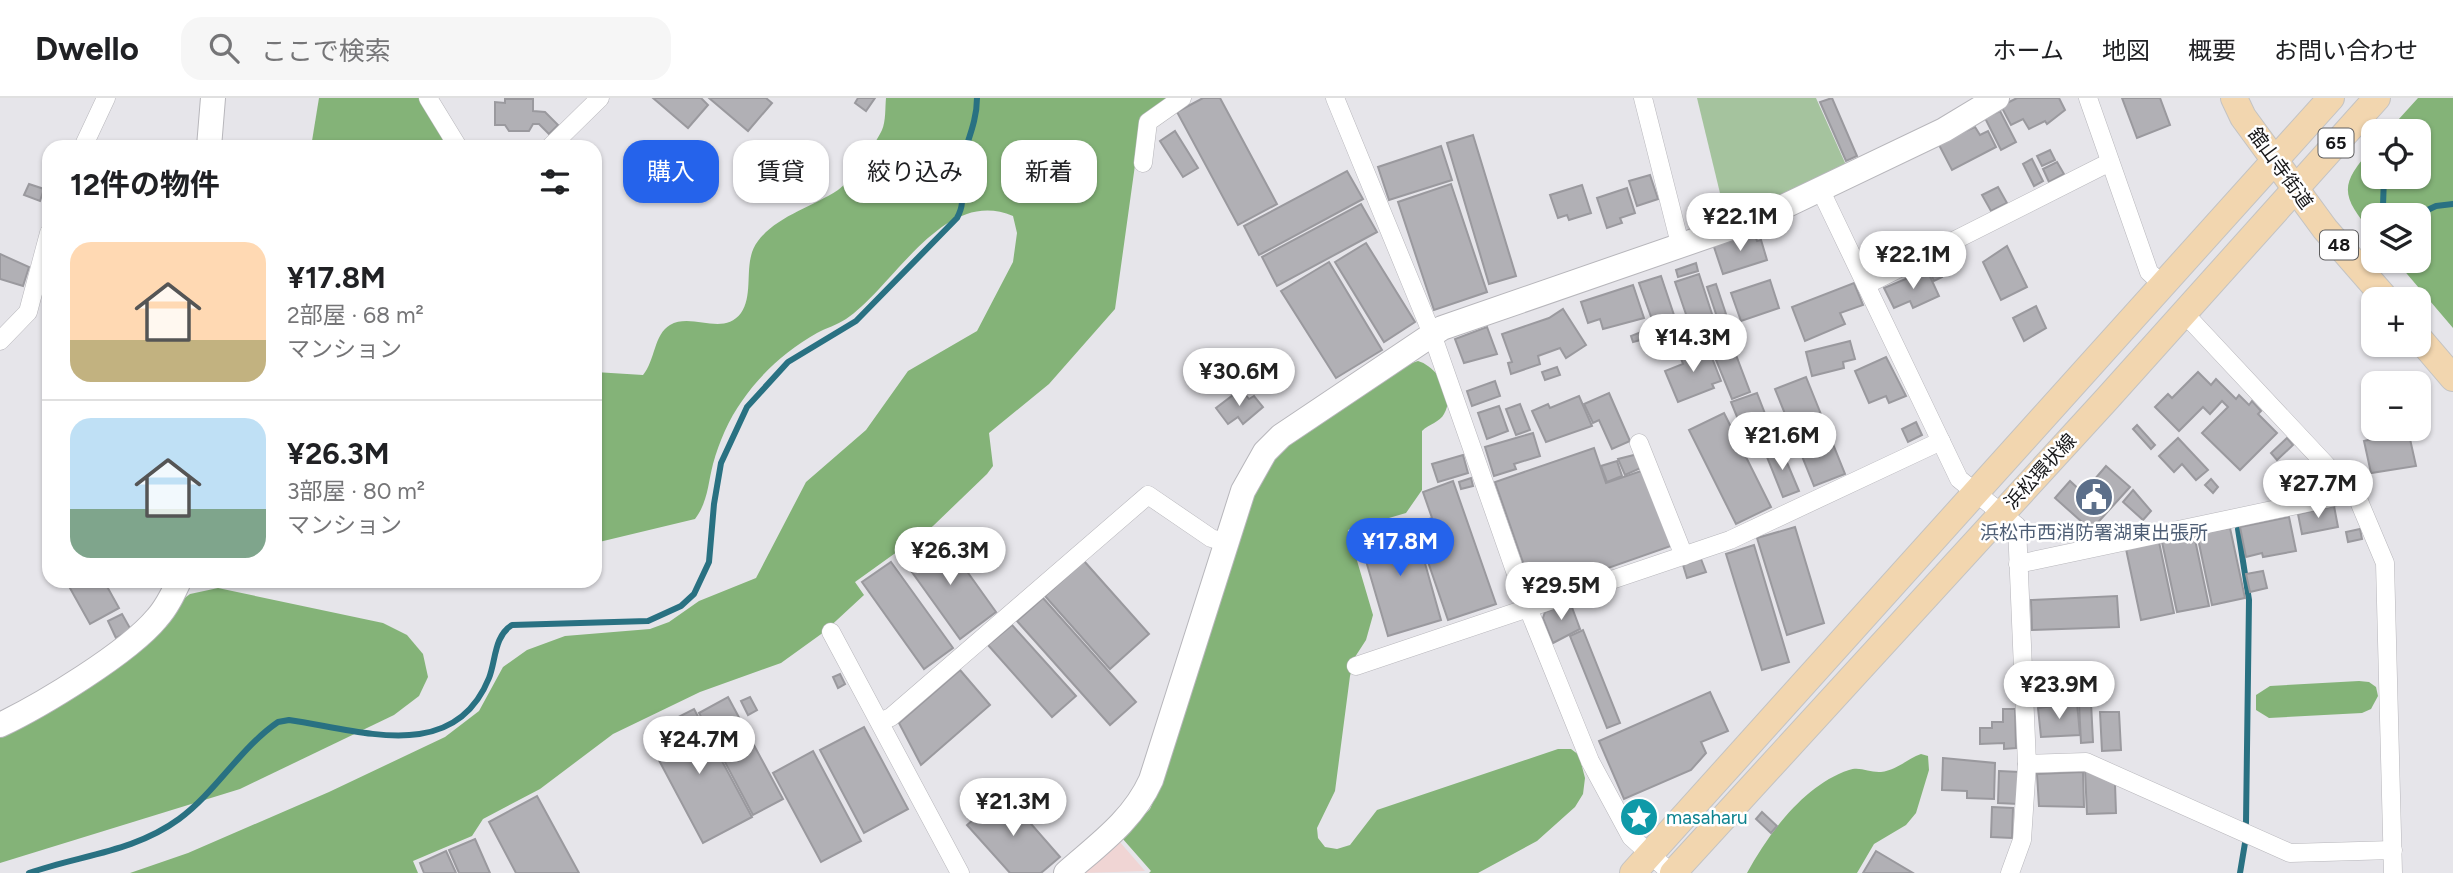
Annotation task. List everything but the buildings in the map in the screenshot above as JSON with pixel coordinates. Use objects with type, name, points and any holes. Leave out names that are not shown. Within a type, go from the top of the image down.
[{"type":"main road","name":"舘山寺街道","points":[[2234,98],[2243,117],[2296,188],[2376,287]]},
{"type":"main road","name":"浜松環状線","points":[[1641,864],[2331,98]]},
{"type":"main road","name":"浜松環状線","points":[[1672,873],[2377,98]]},
{"type":"main road","points":[[2431,352],[2453,378]]},
{"type":"street","points":[[86,140],[106,98]]},
{"type":"street","points":[[210,140],[213,98]]},
{"type":"street","points":[[428,98],[454,140]]},
{"type":"street","points":[[557,140],[600,98]]},
{"type":"street","points":[[1143,163],[1148,122],[1182,98]]},
{"type":"street","points":[[1335,98],[1432,334],[1528,608],[1590,761],[1631,837],[1641,864],[1672,873]]},
{"type":"street","points":[[1643,98],[1680,244]]},
{"type":"street","points":[[1066,873],[1124,823],[1140,804],[1151,780],[1227,543],[1253,471],[1281,436],[1442,328],[1760,218],[1944,130],[1997,98]]},
{"type":"street","points":[[2088,98],[2149,272],[2163,285]]},
{"type":"street","points":[[1866,285],[2110,162]]},
{"type":"street","points":[[1820,189],[1959,479],[2017,526],[2027,764],[2022,840],[2010,873]]},
{"type":"street","points":[[0,341],[28,312],[42,259]]},
{"type":"street","points":[[2184,313],[2358,499],[2385,563],[2393,873]]},
{"type":"street","points":[[1356,666],[1730,540],[1941,441]]},
{"type":"street","points":[[1639,443],[1684,556]]},
{"type":"street","points":[[2018,564],[2353,493]]},
{"type":"street","points":[[880,722],[891,717],[1149,495],[1211,538],[1227,543]]},
{"type":"street","points":[[0,725],[46,700],[144,632],[159,617],[175,588]]},
{"type":"street","points":[[831,632],[960,873]]},
{"type":"street","points":[[2027,764],[2086,762],[2290,853],[2393,850]]},
{"type":"shaded area","points":[[1119,841],[1145,871],[1083,873]]},
{"type":"green space","points":[[319,98],[420,98],[447,140],[312,140]]},
{"type":"green space","points":[[886,98],[1167,98],[1140,129],[1115,309],[1049,384],[989,433],[993,466],[987,474],[933,526],[855,582],[864,595],[824,632],[781,663],[700,692],[613,734],[540,789],[483,819],[472,836],[413,861],[418,873],[130,873],[188,853],[329,792],[445,737],[479,711],[503,667],[527,650],[565,636],[650,629],[669,622],[699,601],[756,578],[806,482],[866,430],[908,371],[977,331],[1013,262],[1017,233],[1013,216],[988,211],[964,215],[942,227],[921,244],[864,304],[846,319],[820,331],[775,363],[749,391],[729,423],[715,456],[705,499],[695,519],[602,541],[602,372],[643,375],[661,335],[670,325],[688,321],[716,324],[734,320],[745,305],[751,258],[758,241],[766,232],[795,212],[814,203],[829,203],[829,195],[843,185],[843,203],[987,203],[987,140],[876,140],[882,130]]},
{"type":"green space","points":[[1697,98],[1816,98],[1846,165],[1756,208],[1726,218]]},
{"type":"green space","points":[[2418,98],[2453,98],[2453,328],[2431,302],[2431,287],[2418,287],[2406,273],[2431,273],[2431,203],[2361,203],[2361,220],[2350,199],[2349,181],[2361,161],[2361,189],[2431,189],[2431,119],[2399,119]]},
{"type":"green space","points":[[1418,361],[1431,369],[1442,382],[1448,398],[1447,406],[1442,417],[1422,431],[1422,490],[1406,513],[1348,530],[1373,615],[1366,640],[1355,657],[1350,676],[1335,791],[1317,828],[1318,838],[1325,847],[1337,849],[1350,845],[1377,810],[1558,749],[1571,749],[1579,755],[1585,778],[1583,794],[1575,807],[1537,841],[1478,873],[1149,873],[1151,871],[1122,838],[1150,809],[1161,784],[1253,495],[1274,459],[1288,444],[1406,365]]},
{"type":"green space","points":[[218,588],[383,623],[407,635],[423,654],[428,677],[419,696],[394,715],[240,789],[0,863],[0,737],[190,594]]},
{"type":"green space","points":[[2369,682],[2376,687],[2378,696],[2371,709],[2362,713],[2269,718],[2256,710],[2256,695],[2270,686]]},
{"type":"green space","points":[[1921,754],[1928,756],[1929,770],[1916,813],[1906,825],[1874,844],[1857,873],[1747,873],[1789,812],[1817,787],[1849,770],[1887,771]]},
{"type":"waterway","points":[[29,873],[125,846],[162,830],[205,796],[252,744],[278,722],[289,720],[374,734],[402,735],[429,732],[453,723],[473,705],[489,678],[502,635],[512,625],[648,621],[681,606],[694,594],[709,562],[721,463],[747,407],[788,362],[856,321],[957,218],[962,205],[959,175],[975,118],[977,98]]},
{"type":"waterway","points":[[2383,203],[2384,189]]},
{"type":"waterway","points":[[2431,208],[2453,204]]},
{"type":"waterway","points":[[2238,529],[2249,600],[2246,823]]},
{"type":"waterway","points":[[2240,873],[2245,843]]},
{"type":"place","name":"浜松市西消防署湖東出張所","points":[[2094,497]]},
{"type":"place","name":"masaharu","points":[[1639,817]]}]
